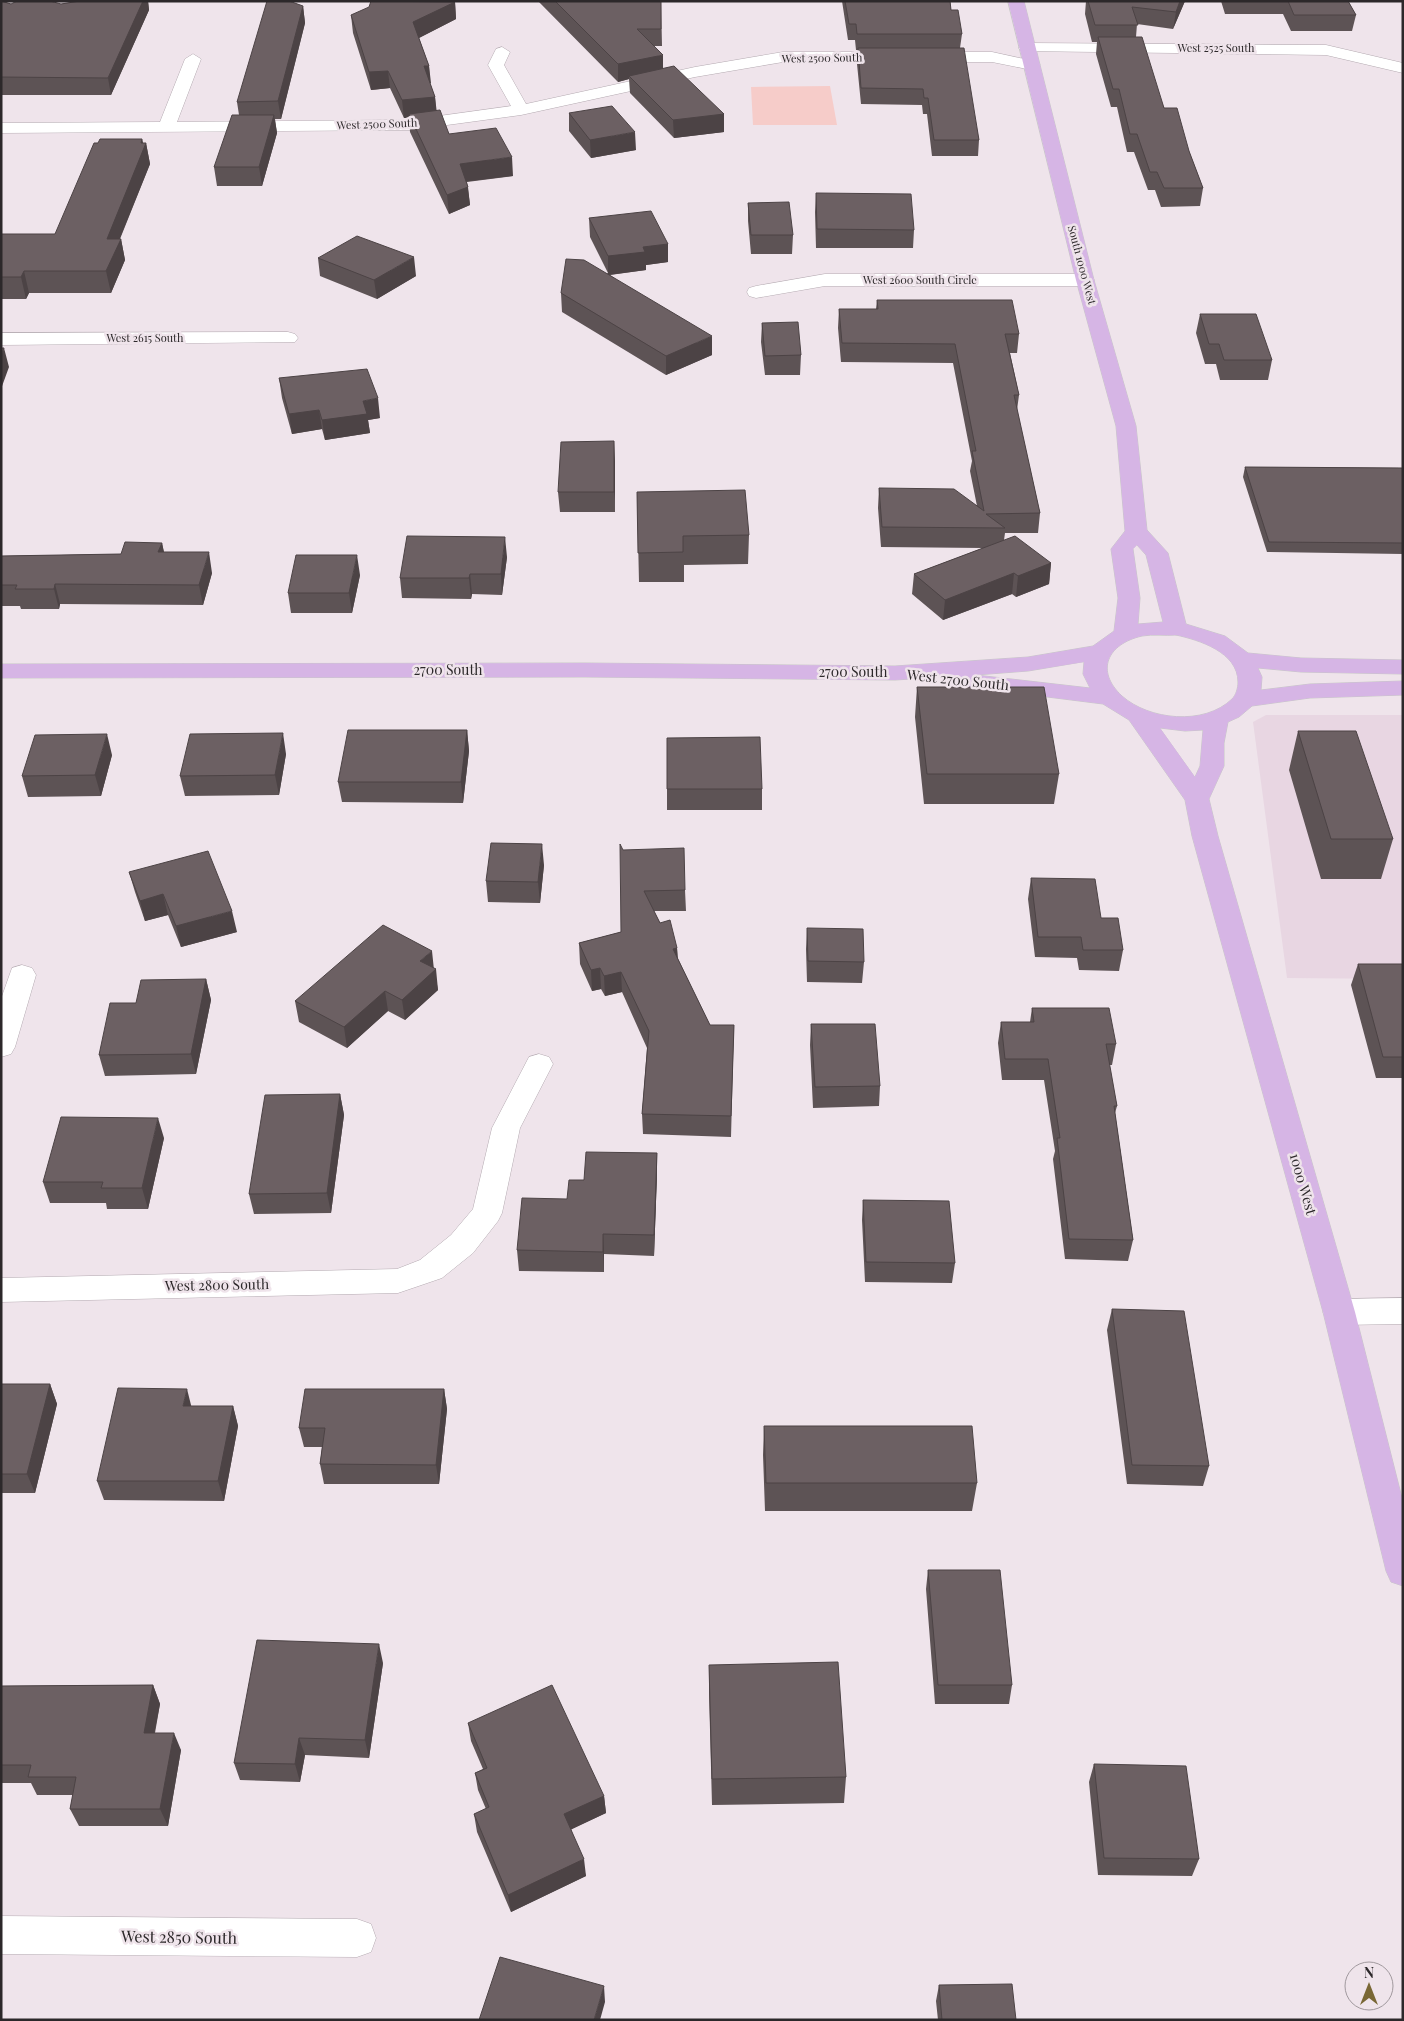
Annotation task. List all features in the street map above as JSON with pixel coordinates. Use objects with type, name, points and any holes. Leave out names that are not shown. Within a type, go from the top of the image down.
[{"type":"main road","name":"South 1000 West","points":[[1016,1],[1086,280],[1126,426],[1136,531]]},
{"type":"main road","points":[[1125,634],[1129,598],[1122,549],[1136,531],[1157,553],[1176,628]]},
{"type":"main road","points":[[1176,628],[1209,638],[1228,647],[1241,659],[1250,672],[1251,686],[1246,699],[1234,710],[1217,719],[1198,723],[1178,723],[1138,715],[1108,697],[1099,686],[1094,674],[1095,662],[1100,652],[1111,641],[1125,634],[1145,629],[1176,628]]},
{"type":"main road","name":"West 2700 South","points":[[895,673],[1028,664],[1100,652]]},
{"type":"main road","points":[[1241,659],[1301,665],[1403,667]]},
{"type":"main road","name":"2700 South","points":[[1,671],[585,670],[895,673]]},
{"type":"main road","name":"West 2700 South","points":[[895,673],[1108,697]]},
{"type":"main road","points":[[1246,699],[1310,691],[1403,688]]},
{"type":"main road","points":[[1138,715],[1197,799]]},
{"type":"main road","points":[[1197,799],[1212,766],[1212,743],[1217,719]]},
{"type":"main road","name":"1000 West","points":[[1197,799],[1208,846],[1339,1312],[1403,1571]]},
{"type":"street","name":"West 2525 South","points":[[1030,56],[1326,50],[1355,55],[1403,68]]},
{"type":"street","points":[[502,52],[496,65],[521,110]]},
{"type":"street","name":"West 2500 South","points":[[1,128],[166,128],[410,124],[521,110],[695,72],[748,65],[786,72],[995,72],[1030,56]]},
{"type":"street","points":[[166,128],[193,59]]},
{"type":"street","name":"West 2600 South Circle","points":[[756,292],[825,280],[1086,280]]},
{"type":"street","name":"West 2615 South","points":[[1,339],[288,338]]},
{"type":"street","points":[[1,1048],[22,975]]},
{"type":"street","name":"West 2800 South","points":[[1,1290],[398,1280],[431,1270],[462,1244],[487,1213],[506,1128],[539,1064]]},
{"type":"street","points":[[1339,1312],[1403,1311]]},
{"type":"street","name":"West 2850 South","points":[[1,1935],[357,1938]]},
{"type":"shaded area","points":[[830,86],[837,125],[753,125],[751,87]]},
{"type":"shaded area","points":[[1266,715],[1403,715],[1403,979],[1287,978],[1253,722]]},
{"type":"building","points":[[1,1],[11,4],[17,1],[50,1],[61,4],[80,1],[143,1],[108,78],[1,77]]},
{"type":"building","points":[[267,1],[289,1],[303,6],[278,101],[237,102]]},
{"type":"building","points":[[371,1],[455,2],[413,22],[429,66],[424,66],[435,97],[402,100],[388,71],[369,72],[351,15],[369,7]]},
{"type":"building","points":[[555,1],[661,1],[661,29],[637,29],[663,55],[618,64]]},
{"type":"building","points":[[845,1],[950,1],[951,10],[958,10],[962,34],[857,34],[856,24],[849,24]]},
{"type":"building","points":[[1088,1],[1180,1],[1176,12],[1132,7],[1138,25],[1095,25]]},
{"type":"building","points":[[1288,1],[1348,1],[1356,15],[1294,15]]},
{"type":"building","points":[[1098,37],[1142,37],[1164,108],[1177,108],[1189,151],[1203,188],[1164,188],[1157,172],[1150,172],[1137,134],[1130,134],[1119,89],[1113,89]]},
{"type":"building","points":[[858,48],[964,48],[979,140],[934,140],[928,98],[924,98],[923,89],[861,88]]},
{"type":"building","points":[[674,66],[724,114],[673,120],[629,76]]},
{"type":"building","points":[[612,106],[635,132],[590,140],[569,113]]},
{"type":"building","points":[[440,110],[449,134],[496,128],[512,157],[460,164],[468,187],[447,195],[409,114]]},
{"type":"building","points":[[232,115],[274,115],[259,167],[214,167]]},
{"type":"building","points":[[100,139],[142,139],[141,143],[146,143],[107,239],[121,239],[106,271],[24,271],[21,277],[1,277],[1,234],[55,234],[94,143],[98,143]]},
{"type":"building","points":[[816,193],[911,194],[914,230],[817,229]]},
{"type":"building","points":[[789,202],[793,235],[751,235],[748,203]]},
{"type":"building","points":[[651,211],[668,244],[643,247],[645,252],[608,256],[589,218]]},
{"type":"building","points":[[357,236],[414,257],[374,280],[318,258]]},
{"type":"building","points":[[566,259],[584,260],[712,336],[666,356],[561,293]]},
{"type":"building","points":[[877,300],[1012,300],[1019,334],[1005,334],[1019,395],[1014,395],[1040,513],[986,514],[1005,528],[882,527],[879,488],[954,489],[984,511],[972,451],[976,451],[955,344],[842,343],[839,309],[878,309]]},
{"type":"building","points":[[1200,314],[1256,314],[1272,360],[1224,360],[1219,344],[1209,344]]},
{"type":"building","points":[[798,322],[801,355],[765,356],[762,323]]},
{"type":"building","points":[[367,369],[378,398],[363,401],[367,414],[322,420],[319,410],[289,414],[279,378]]},
{"type":"building","points":[[614,441],[614,492],[558,492],[561,442]]},
{"type":"building","points":[[1245,467],[1403,468],[1403,543],[1269,542]]},
{"type":"building","points":[[745,490],[749,535],[683,536],[683,552],[638,553],[637,492]]},
{"type":"building","points":[[407,536],[505,537],[501,574],[470,574],[469,578],[400,578]]},
{"type":"building","points":[[1015,536],[1051,563],[1018,576],[1014,573],[945,600],[914,574]]},
{"type":"building","points":[[125,542],[162,543],[158,552],[209,552],[199,585],[55,584],[54,589],[15,589],[17,585],[1,585],[1,556],[121,554]]},
{"type":"building","points":[[296,555],[357,555],[349,593],[288,593]]},
{"type":"building","points":[[917,687],[1044,687],[1059,774],[927,774]]},
{"type":"building","points":[[348,730],[467,730],[461,782],[338,782]]},
{"type":"building","points":[[1298,731],[1356,731],[1393,839],[1331,839]]},
{"type":"building","points":[[283,733],[275,775],[180,776],[190,734]]},
{"type":"building","points":[[107,734],[95,775],[22,776],[35,735]]},
{"type":"building","points":[[760,737],[762,789],[667,789],[667,738]]},
{"type":"building","points":[[491,843],[542,844],[538,882],[486,881]]},
{"type":"building","points":[[620,844],[623,850],[684,848],[685,890],[644,891],[660,923],[670,920],[677,948],[673,949],[710,1025],[734,1025],[731,1116],[642,1114],[649,1031],[621,972],[604,976],[600,968],[591,970],[579,943],[621,932]]},
{"type":"building","points":[[208,851],[232,911],[176,926],[163,894],[140,901],[129,872]]},
{"type":"building","points":[[1031,878],[1095,879],[1101,918],[1118,918],[1123,950],[1083,950],[1081,937],[1038,937]]},
{"type":"building","points":[[383,925],[432,951],[420,961],[436,969],[402,1000],[385,991],[344,1027],[295,1001]]},
{"type":"building","points":[[807,928],[863,929],[864,962],[808,961]]},
{"type":"building","points":[[1358,964],[1403,964],[1403,1057],[1383,1057]]},
{"type":"building","points":[[206,979],[191,1054],[99,1055],[110,1003],[136,1003],[141,980]]},
{"type":"building","points":[[1032,1008],[1109,1008],[1116,1044],[1106,1044],[1117,1106],[1114,1106],[1133,1240],[1069,1239],[1057,1138],[1060,1138],[1048,1059],[1005,1059],[1001,1022],[1034,1022]]},
{"type":"building","points":[[811,1024],[875,1024],[880,1086],[815,1087]]},
{"type":"building","points":[[340,1094],[327,1193],[249,1194],[265,1095]]},
{"type":"building","points":[[61,1117],[158,1118],[142,1188],[101,1188],[103,1182],[43,1182]]},
{"type":"building","points":[[586,1152],[657,1153],[654,1235],[603,1234],[603,1252],[517,1250],[522,1198],[567,1199],[569,1180],[584,1180]]},
{"type":"building","points":[[863,1200],[949,1201],[955,1263],[866,1262]]},
{"type":"building","points":[[1112,1309],[1184,1311],[1209,1466],[1132,1465]]},
{"type":"building","points":[[1,1384],[50,1384],[27,1474],[1,1474]]},
{"type":"building","points":[[118,1388],[187,1389],[183,1406],[233,1406],[218,1481],[97,1481]]},
{"type":"building","points":[[305,1389],[444,1389],[436,1465],[320,1464],[325,1428],[299,1428]]},
{"type":"building","points":[[764,1426],[972,1426],[977,1483],[766,1483]]},
{"type":"building","points":[[928,1570],[1000,1570],[1012,1685],[938,1685]]},
{"type":"building","points":[[257,1640],[379,1644],[365,1740],[299,1738],[295,1764],[234,1763]]},
{"type":"building","points":[[838,1662],[846,1777],[712,1779],[709,1665]]},
{"type":"building","points":[[153,1685],[144,1733],[174,1733],[160,1809],[70,1809],[76,1777],[28,1777],[31,1765],[1,1765],[1,1686]]},
{"type":"building","points":[[552,1685],[604,1796],[564,1814],[584,1859],[508,1895],[474,1814],[489,1807],[475,1773],[487,1768],[468,1723]]},
{"type":"building","points":[[1094,1764],[1186,1766],[1199,1859],[1104,1858]]},
{"type":"building","points":[[500,1957],[604,1986],[594,2020],[479,2020]]},
{"type":"building","points":[[1012,1984],[1016,2020],[942,2020],[939,1985]]}]
